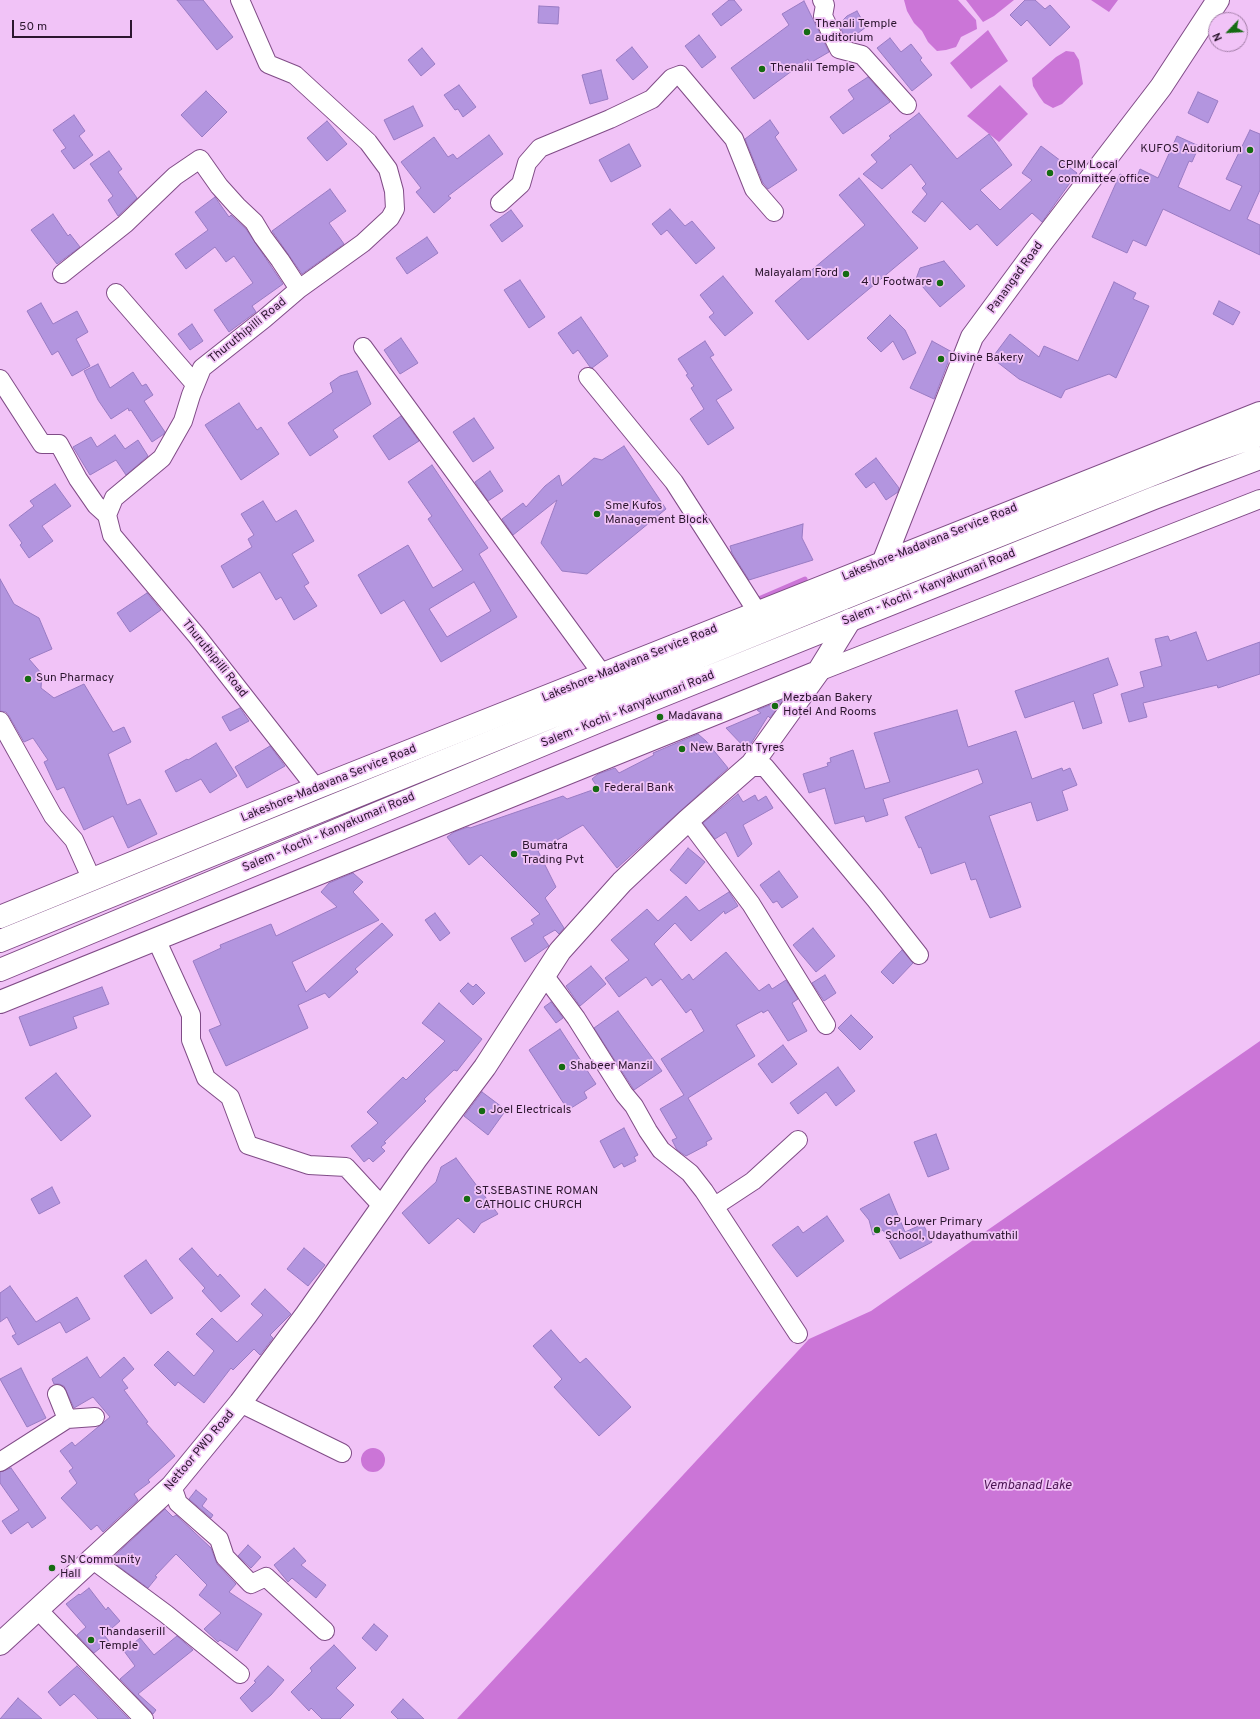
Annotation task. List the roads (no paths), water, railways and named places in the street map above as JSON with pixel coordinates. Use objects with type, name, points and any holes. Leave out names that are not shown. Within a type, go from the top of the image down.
[{"type":"main road","name":"Panangad Road","points":[[544,975],[560,951],[622,882],[688,820],[749,767],[818,672],[871,587],[884,561],[972,337],[1042,242],[1161,87],[1218,0]]},
{"type":"main road","name":"Lakeshore-Madavana Service Road","points":[[0,917],[316,788],[603,675],[884,561],[1260,412]]},
{"type":"main road","name":"Salem - Kochi - Kanyakumari Road","points":[[0,940],[871,587],[1199,456],[1260,435]]},
{"type":"main road","name":"Salem - Kochi - Kanyakumari Road","points":[[0,970],[607,718],[1154,498],[1260,458]]},
{"type":"main road","points":[[0,1002],[818,672]]},
{"type":"main road","name":"Nettoor PWD Road","points":[[0,1644],[172,1486],[240,1403],[306,1315],[382,1206],[485,1067],[544,975]]},
{"type":"street","name":"Thuruthipilli Road","points":[[240,0],[268,64],[295,76],[368,142],[388,169],[394,191],[395,208],[390,218],[363,243],[299,289],[202,368],[183,421],[162,458],[114,498],[107,515],[112,535],[197,636],[316,788]]},
{"type":"street","points":[[822,0],[825,5],[822,16],[839,49],[862,55],[907,106]]},
{"type":"street","points":[[500,202],[521,184],[527,163],[540,148],[610,119],[652,99],[672,78],[680,75],[734,139],[754,188],[774,212]]},
{"type":"street","points":[[62,274],[125,224],[175,176],[200,159],[219,186],[254,222],[299,289]]},
{"type":"street","points":[[116,293],[195,384]]},
{"type":"street","points":[[363,347],[603,675]]},
{"type":"street","points":[[588,377],[674,482],[758,613]]},
{"type":"street","points":[[0,379],[42,444],[59,444],[78,479],[96,505],[107,515]]},
{"type":"street","points":[[818,672],[1260,499]]},
{"type":"street","points":[[0,721],[53,816],[74,840],[92,880]]},
{"type":"street","points":[[749,767],[765,767],[875,899],[919,955]]},
{"type":"street","points":[[688,820],[752,904],[826,1025]]},
{"type":"street","points":[[156,939],[190,1015],[191,1040],[206,1078],[230,1097],[248,1145],[309,1165],[346,1167],[382,1206]]},
{"type":"street","points":[[544,975],[576,1018],[624,1094],[634,1106],[660,1150],[690,1173],[714,1206],[798,1334]]},
{"type":"street","points":[[714,1206],[753,1182],[798,1140]]},
{"type":"street","points":[[57,1394],[67,1419]]},
{"type":"street","points":[[240,1403],[342,1453]]},
{"type":"street","points":[[0,1462],[67,1419],[94,1417]]},
{"type":"street","points":[[172,1486],[178,1503],[219,1539],[225,1557],[251,1584],[266,1577],[325,1631]]},
{"type":"street","points":[[93,1560],[166,1614],[240,1674]]},
{"type":"street","points":[[38,1610],[144,1719]]},
{"type":"water","points":[[904,0],[958,0],[976,20],[977,29],[961,37],[956,47],[937,51],[928,42],[922,31],[914,23],[907,11]]},
{"type":"water","points":[[966,0],[1014,0],[994,16],[983,22]]},
{"type":"water","points":[[1091,0],[1118,0],[1109,12]]},
{"type":"water","points":[[988,30],[1008,61],[971,89],[950,63]]},
{"type":"water","points":[[1066,51],[1074,52],[1079,60],[1083,84],[1062,104],[1053,108],[1044,103],[1039,96],[1033,86],[1032,78],[1056,57]]},
{"type":"water","points":[[1000,85],[1028,114],[999,142],[967,116]]},
{"type":"water","name":"Vembanad Lake","points":[[1260,1041],[1260,1719],[457,1719],[809,1339],[871,1311]]},
{"type":"water","points":[[373,1448],[381,1452],[385,1460],[381,1468],[373,1472],[365,1468],[361,1460],[365,1452]]},
{"type":"waterway","points":[[754,601],[805,579]]},
{"type":"place","name":"Thenali Temple auditorium","points":[[807,32]]},
{"type":"place","name":"Thenalil Temple","points":[[762,69]]},
{"type":"place","name":"KUFOS Auditorium","points":[[1250,150]]},
{"type":"place","name":"CPIM Local committee office","points":[[1050,173]]},
{"type":"place","name":"Malayalam Ford","points":[[846,274]]},
{"type":"place","name":"4 U Footware","points":[[940,283]]},
{"type":"place","name":"Divine Bakery","points":[[941,359]]},
{"type":"place","name":"Sme Kufos Management Block","points":[[597,514]]},
{"type":"place","name":"Sun Pharmacy","points":[[28,679]]},
{"type":"place","name":"Mezbaan Bakery Hotel And Rooms","points":[[775,706]]},
{"type":"place","name":"Madavana","points":[[660,717]]},
{"type":"place","name":"New Barath Tyres","points":[[682,749]]},
{"type":"place","name":"Federal Bank","points":[[596,789]]},
{"type":"place","name":"Bumatra Trading Pvt","points":[[514,854]]},
{"type":"place","name":"Shabeer Manzil","points":[[562,1067]]},
{"type":"place","name":"Joel Electricals","points":[[482,1111]]},
{"type":"place","name":"ST.SEBASTINE ROMAN CATHOLIC CHURCH","points":[[467,1199]]},
{"type":"place","name":"GP Lower Primary School, Udayathumvathil","points":[[877,1230]]},
{"type":"place","name":"SN Community Hall","points":[[52,1568]]},
{"type":"place","name":"Thandaserill Temple","points":[[91,1640]]}]
